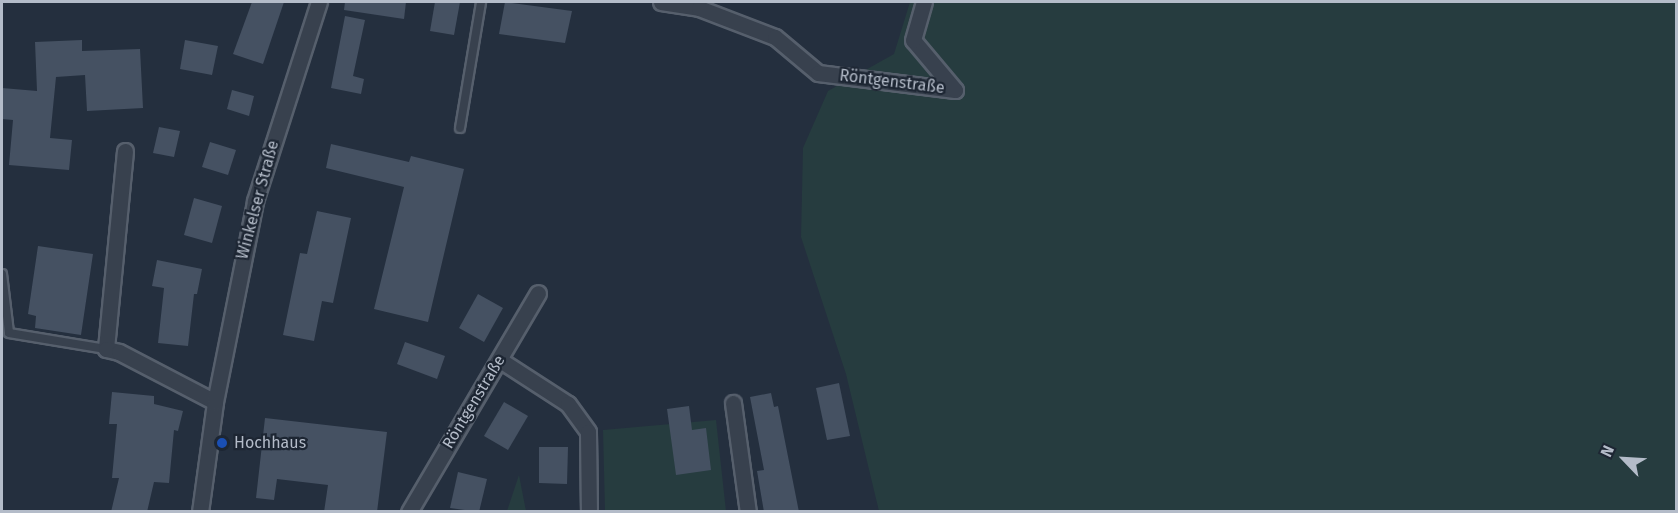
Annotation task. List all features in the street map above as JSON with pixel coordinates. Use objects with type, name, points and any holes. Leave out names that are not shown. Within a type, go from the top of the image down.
[{"type":"street","name":"Winkelser Straße","points":[[200,512],[215,402],[255,201],[319,2]]},
{"type":"street","name":"Röntgenstraße","points":[[661,2],[699,8],[776,37],[818,73],[955,90],[913,40],[924,2]]},
{"type":"street","points":[[125,151],[106,349],[119,352],[215,402]]},
{"type":"street","name":"Röntgenstraße","points":[[409,512],[538,293]]},
{"type":"street","points":[[500,360],[568,404],[588,432],[589,512]]},
{"type":"street","points":[[733,404],[748,512]]},
{"type":"lane","points":[[460,128],[481,2]]},
{"type":"lane","points":[[2,274],[9,333],[106,349]]},
{"type":"green space","points":[[910,2],[1676,2],[1676,511],[879,511],[846,374],[801,237],[803,148],[828,91],[894,54]]},
{"type":"green space","points":[[716,420],[726,511],[605,511],[603,430]]},
{"type":"green space","points":[[519,475],[526,511],[507,511]]},
{"type":"building","points":[[252,2],[284,2],[263,64],[233,54]]},
{"type":"building","points":[[345,2],[406,2],[404,19],[344,10]]},
{"type":"building","points":[[435,2],[460,2],[454,35],[430,31]]},
{"type":"building","points":[[505,2],[572,11],[565,43],[499,34]]},
{"type":"building","points":[[345,16],[365,20],[353,76],[364,79],[361,94],[331,88]]},
{"type":"building","points":[[82,40],[82,51],[140,49],[143,108],[87,111],[85,75],[56,77],[50,138],[72,140],[69,170],[9,165],[13,120],[2,119],[2,88],[37,91],[35,42]]},
{"type":"building","points":[[185,40],[218,46],[212,75],[180,69]]},
{"type":"building","points":[[232,90],[254,96],[249,116],[227,109]]},
{"type":"building","points":[[159,127],[180,131],[174,157],[153,153]]},
{"type":"building","points":[[210,142],[236,150],[228,175],[202,167]]},
{"type":"building","points":[[331,144],[409,162],[411,156],[464,169],[428,322],[374,309],[404,187],[326,168]]},
{"type":"building","points":[[194,198],[222,206],[212,243],[184,235]]},
{"type":"building","points":[[317,211],[351,218],[333,303],[322,301],[314,341],[283,335],[300,253],[307,254]]},
{"type":"building","points":[[38,246],[93,254],[81,335],[35,328],[36,316],[28,314]]},
{"type":"building","points":[[157,260],[202,269],[197,294],[194,294],[188,346],[158,343],[164,288],[152,286]]},
{"type":"building","points":[[478,294],[503,308],[484,342],[459,328]]},
{"type":"building","points":[[405,342],[445,356],[437,379],[397,364]]},
{"type":"building","points":[[839,383],[850,436],[827,440],[816,388]]},
{"type":"building","points":[[112,392],[154,396],[154,404],[183,411],[178,431],[174,430],[169,483],[154,482],[147,512],[111,512],[119,478],[112,478],[117,424],[109,424]]},
{"type":"building","points":[[771,393],[774,407],[778,406],[799,512],[764,512],[757,471],[764,470],[750,397]]},
{"type":"building","points":[[504,402],[528,416],[508,450],[484,436]]},
{"type":"building","points":[[689,406],[692,430],[706,428],[711,470],[676,475],[667,409]]},
{"type":"building","points":[[265,418],[387,432],[377,512],[324,512],[328,485],[277,479],[274,500],[256,498]]},
{"type":"building","points":[[539,447],[568,447],[567,484],[539,483]]},
{"type":"building","points":[[458,472],[487,479],[479,512],[450,508]]},
{"type":"place","name":"Hochhaus","points":[[222,443]]}]
